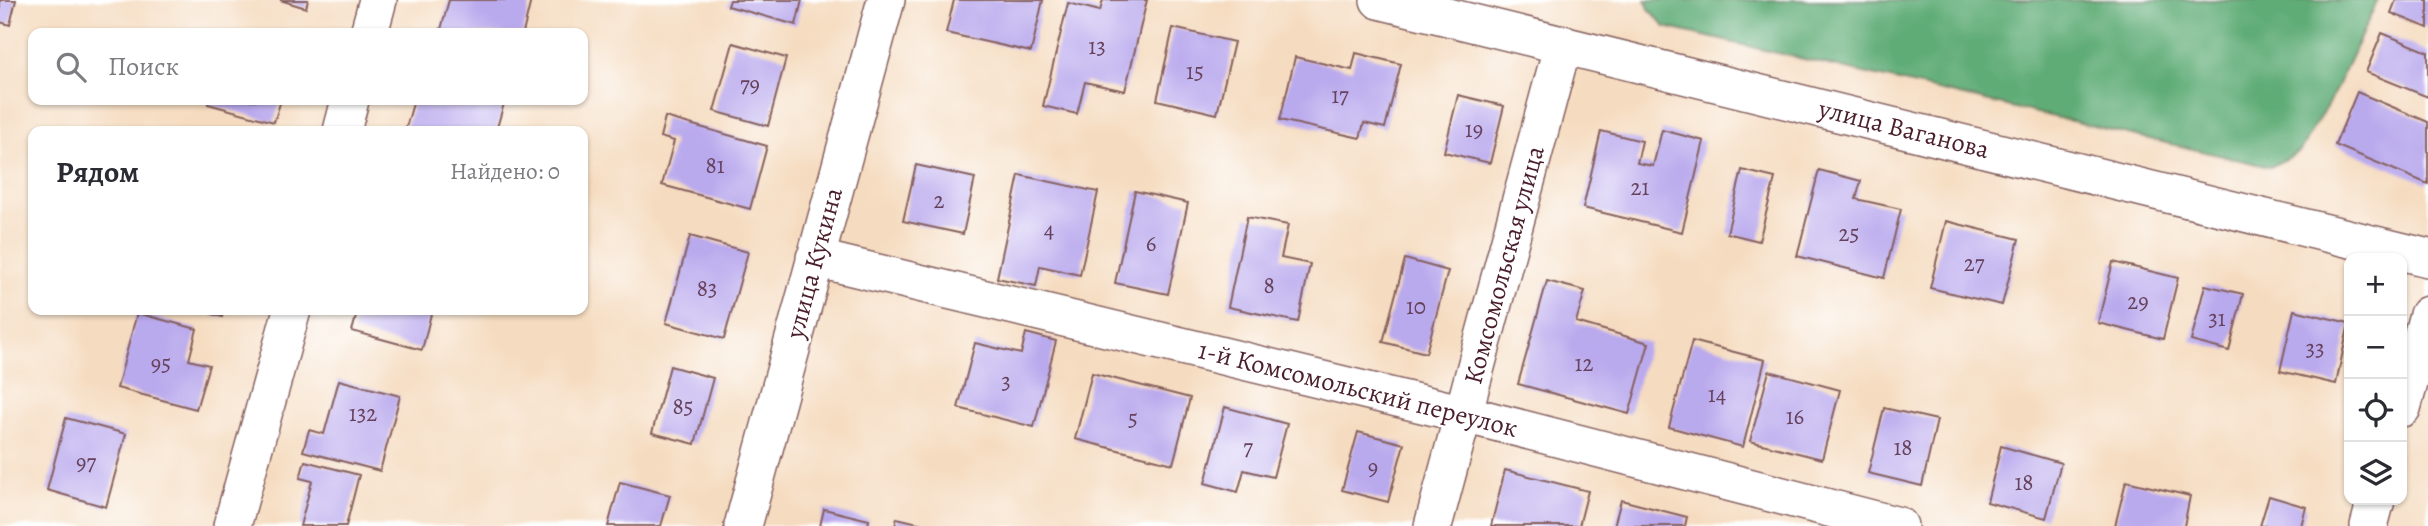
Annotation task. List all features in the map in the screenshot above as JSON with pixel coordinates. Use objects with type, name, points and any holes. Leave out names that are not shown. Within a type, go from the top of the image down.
[{"type":"street","points":[[370,28],[378,0]]},
{"type":"street","name":"улица Кукина","points":[[743,526],[886,0]]},
{"type":"street","name":"улица Ваганова","points":[[1379,0],[2428,258]]},
{"type":"street","name":"Комсомольская улица","points":[[1433,526],[1563,44]]},
{"type":"street","points":[[343,126],[349,105]]},
{"type":"street","name":"1-й Комсомольский переулок","points":[[815,258],[1464,414],[1899,526]]},
{"type":"street","points":[[232,526],[291,315]]},
{"type":"street","points":[[2407,390],[2428,315]]},
{"type":"street","points":[[2369,526],[2375,505]]},
{"type":"green space","points":[[1646,0],[2378,0],[2332,97],[2299,152],[2270,167],[1665,27],[1649,9]]},
{"type":"building","points":[[0,0],[16,0],[10,25],[0,22]]},
{"type":"building","points":[[280,0],[308,0],[306,8]]},
{"type":"building","points":[[449,0],[531,0],[524,28],[441,28]]},
{"type":"building","points":[[730,0],[802,0],[796,25],[728,6]]},
{"type":"building","points":[[954,0],[1043,0],[1031,52],[946,33]]},
{"type":"building","points":[[1103,0],[1147,0],[1125,91],[1085,82],[1077,114],[1043,106],[1068,3],[1100,11]]},
{"type":"building","points":[[2396,0],[2428,0],[2428,28],[2391,13]]},
{"type":"building","points":[[1173,28],[1234,42],[1217,114],[1157,100]]},
{"type":"building","points":[[2382,33],[2428,52],[2428,97],[2366,72]]},
{"type":"building","points":[[733,43],[786,58],[768,126],[714,111]]},
{"type":"building","points":[[1356,53],[1401,64],[1385,128],[1364,123],[1360,138],[1280,120],[1295,57],[1352,70]]},
{"type":"building","points":[[2357,92],[2428,122],[2428,184],[2335,145]]},
{"type":"building","points":[[1458,95],[1504,106],[1490,163],[1444,152]]},
{"type":"building","points":[[212,105],[279,105],[274,122]]},
{"type":"building","points":[[413,105],[504,105],[497,126],[406,126]]},
{"type":"building","points":[[665,117],[767,146],[750,209],[662,185],[674,141],[660,137]]},
{"type":"building","points":[[1662,130],[1704,141],[1682,232],[1583,208],[1601,131],[1642,141],[1637,163],[1653,166]]},
{"type":"building","points":[[916,165],[975,178],[963,234],[903,221]]},
{"type":"building","points":[[1742,170],[1775,178],[1759,241],[1727,233]]},
{"type":"building","points":[[1819,170],[1861,181],[1856,199],[1901,209],[1884,278],[1797,256]]},
{"type":"building","points":[[1019,175],[1098,192],[1080,275],[1040,266],[1036,286],[997,278]]},
{"type":"building","points":[[1135,191],[1188,203],[1168,294],[1115,283]]},
{"type":"building","points":[[1247,217],[1288,225],[1281,258],[1310,264],[1298,322],[1228,307]]},
{"type":"building","points":[[1946,221],[2019,239],[2002,305],[1930,288]]},
{"type":"building","points":[[690,236],[748,252],[724,339],[666,323]]},
{"type":"building","points":[[1405,259],[1448,271],[1426,353],[1383,342]]},
{"type":"building","points":[[2113,262],[2178,278],[2163,339],[2098,323]]},
{"type":"building","points":[[1547,281],[1585,291],[1576,322],[1649,343],[1629,414],[1518,384]]},
{"type":"building","points":[[2205,285],[2243,294],[2229,351],[2191,341]]},
{"type":"building","points":[[2294,310],[2344,322],[2344,346],[2336,384],[2280,371]]},
{"type":"building","points":[[136,315],[197,329],[189,360],[209,365],[196,409],[117,388]]},
{"type":"building","points":[[357,315],[431,315],[422,350],[352,331]]},
{"type":"building","points":[[1026,333],[1056,341],[1034,427],[958,408],[975,343],[1021,354]]},
{"type":"building","points":[[1692,341],[1765,360],[1743,447],[1669,427]]},
{"type":"building","points":[[670,366],[713,378],[695,444],[652,433]]},
{"type":"building","points":[[1769,371],[1840,390],[1822,459],[1750,441]]},
{"type":"building","points":[[1092,373],[1190,398],[1173,464],[1075,439]]},
{"type":"building","points":[[339,380],[400,396],[380,471],[303,451],[309,430],[324,434]]},
{"type":"building","points":[[1225,407],[1287,424],[1273,477],[1244,470],[1238,492],[1205,483]]},
{"type":"building","points":[[1884,408],[1937,420],[1922,486],[1868,473]]},
{"type":"building","points":[[66,418],[126,434],[106,507],[47,490]]},
{"type":"building","points":[[1358,432],[1404,444],[1388,502],[1342,490]]},
{"type":"building","points":[[2001,446],[2061,463],[2046,518],[1987,502]]},
{"type":"building","points":[[305,461],[359,475],[346,526],[300,526],[312,481],[300,478]]},
{"type":"building","points":[[1505,470],[1588,491],[1579,526],[1491,526]]},
{"type":"building","points":[[2126,481],[2190,496],[2184,526],[2115,526]]},
{"type":"building","points":[[620,482],[670,495],[661,526],[608,526]]},
{"type":"building","points":[[2269,496],[2306,507],[2301,526],[2260,526]]},
{"type":"building","points":[[1621,500],[1687,517],[1685,526],[1614,526]]},
{"type":"building","points":[[824,509],[869,520],[868,526],[820,526]]},
{"type":"building","points":[[897,518],[927,525],[927,526],[895,526]]}]
